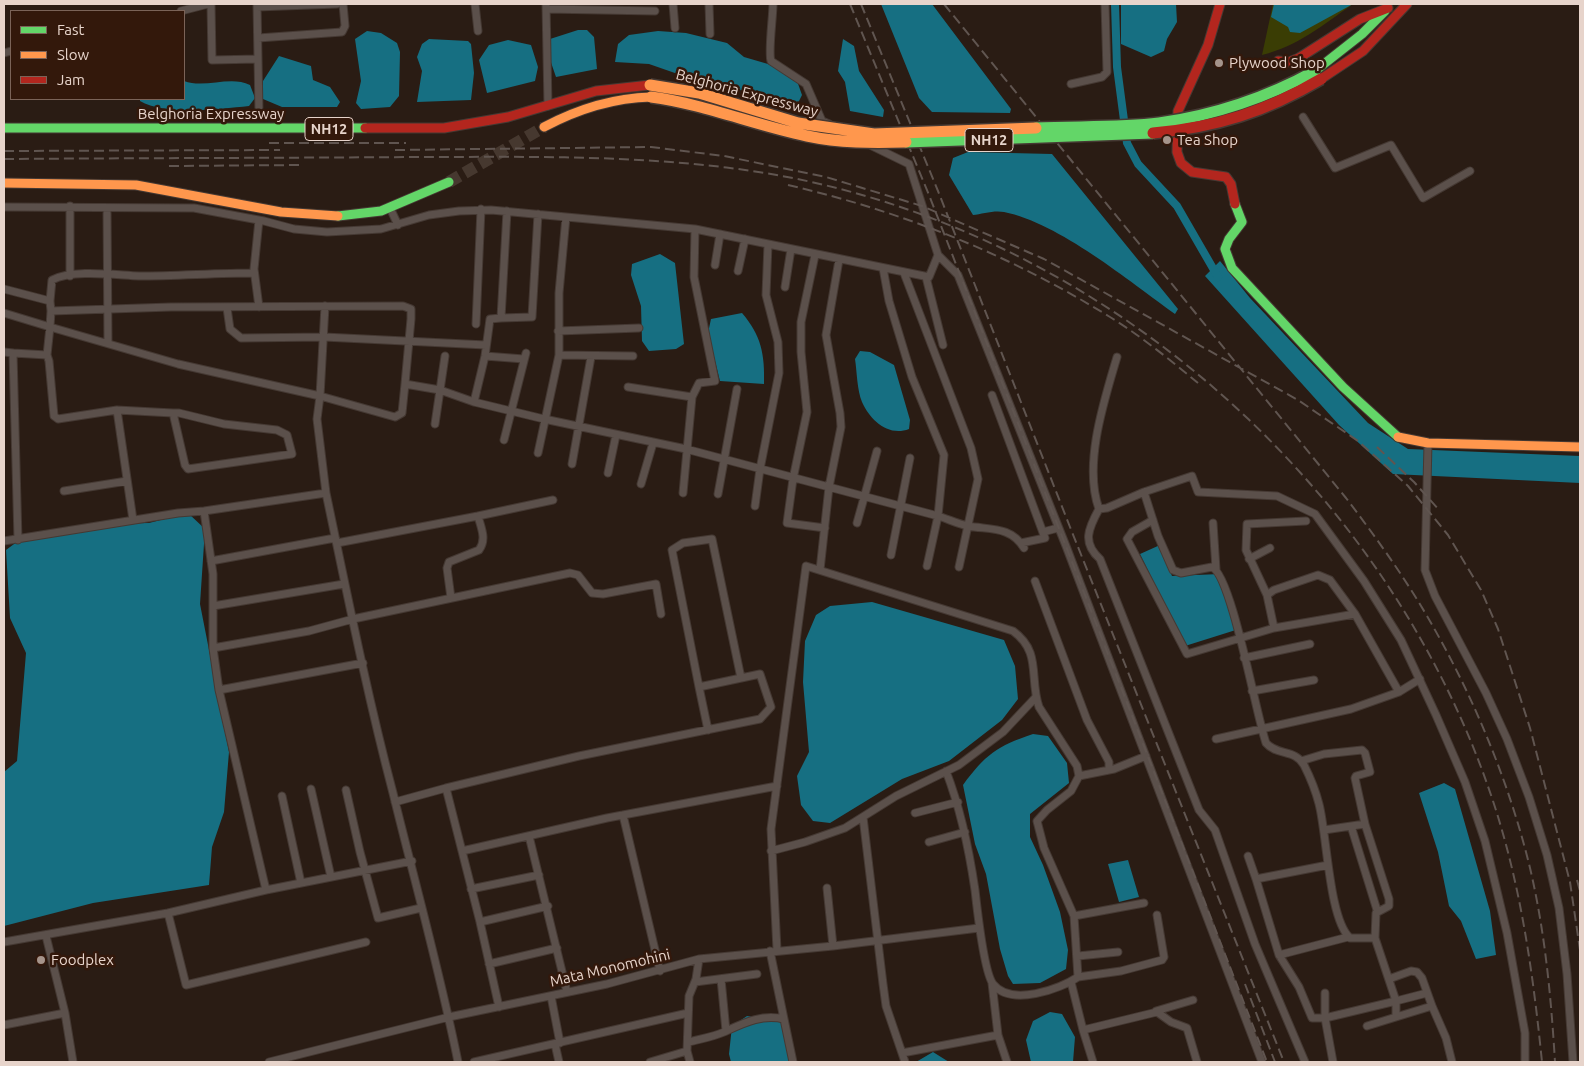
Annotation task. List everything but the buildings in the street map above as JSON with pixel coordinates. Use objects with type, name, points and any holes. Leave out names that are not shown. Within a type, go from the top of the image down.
[{"type":"main road","points":[[1220,4],[1208,45],[1178,111],[1177,152],[1181,163],[1192,172],[1201,176],[1230,180],[1242,222],[1224,249],[1224,257],[1232,268],[1384,428],[1404,439],[1428,448],[1580,447]]},
{"type":"main road","name":"Belghoria Expressway","points":[[1318,75],[1363,51],[1407,4]]},
{"type":"main road","points":[[1278,61],[1289,62],[1299,58],[1360,19],[1390,6]]},
{"type":"main road","name":"Belghoria Expressway","points":[[4,128],[414,130],[472,124],[548,106],[596,91],[651,91],[812,137],[861,144],[1127,136],[1186,130],[1246,116],[1294,95],[1318,75],[1390,6]]},
{"type":"main road","name":"Belghoria Expressway","points":[[544,127],[564,116],[602,101],[651,91]]},
{"type":"main road","points":[[4,183],[100,183],[153,187],[295,213],[326,216],[358,215],[390,208],[449,182]]},
{"type":"street","points":[[183,8],[209,4],[212,60],[258,59]]},
{"type":"street","points":[[259,112],[257,6],[337,4]]},
{"type":"street","points":[[258,38],[342,32],[345,26],[344,4]]},
{"type":"street","points":[[475,4],[478,31]]},
{"type":"street","points":[[674,4],[675,28]]},
{"type":"street","points":[[709,4],[710,34]]},
{"type":"street","points":[[772,4],[773,31],[769,54],[771,61],[806,84],[822,121],[909,164],[938,255],[958,275],[1058,528],[1262,1062]]},
{"type":"street","points":[[1071,84],[1102,77],[1107,72],[1105,4]]},
{"type":"street","points":[[548,106],[546,6],[655,11]]},
{"type":"street","points":[[1302,117],[1335,168],[1391,145],[1423,198],[1470,171]]},
{"type":"street","points":[[70,206],[70,276]]},
{"type":"street","points":[[4,207],[194,208],[259,220],[294,229],[327,232],[381,229],[429,215],[481,209],[695,230],[745,238],[815,255],[926,277],[929,277],[938,255]]},
{"type":"street","points":[[107,208],[109,273],[108,343]]},
{"type":"street","points":[[390,208],[398,225]]},
{"type":"street","points":[[476,324],[481,209]]},
{"type":"street","points":[[501,318],[508,212]]},
{"type":"street","points":[[474,402],[485,356],[490,319],[532,317],[538,214]]},
{"type":"street","points":[[538,453],[559,355],[561,251],[566,217]]},
{"type":"street","points":[[259,220],[254,273],[259,307]]},
{"type":"street","points":[[683,493],[692,397],[698,383],[715,381],[694,278],[695,230]]},
{"type":"street","points":[[715,265],[720,234]]},
{"type":"street","points":[[738,270],[745,238]]},
{"type":"street","points":[[755,506],[760,469],[779,373],[778,342],[766,295],[768,244]]},
{"type":"street","points":[[785,286],[791,249]]},
{"type":"street","points":[[815,255],[801,328],[801,352],[807,412],[793,479],[787,523],[825,528]]},
{"type":"street","points":[[821,567],[829,487],[841,427],[826,335],[839,260]]},
{"type":"street","points":[[883,268],[889,301],[912,377],[944,455],[938,516],[927,566]]},
{"type":"street","points":[[173,412],[185,465],[188,469],[292,454],[287,435],[277,430],[224,424],[173,412],[117,410],[56,418],[52,412],[48,352],[52,280],[70,276],[109,273],[137,276],[254,273]]},
{"type":"street","points":[[904,273],[975,458],[978,479],[959,567]]},
{"type":"street","points":[[926,277],[943,345]]},
{"type":"street","points":[[4,289],[50,301]]},
{"type":"street","points":[[325,306],[317,419],[326,493],[362,663],[395,802],[412,861],[421,908],[449,1017],[458,1062]]},
{"type":"street","points":[[4,312],[50,329],[108,343],[178,364],[395,418],[402,413],[411,309],[403,306],[108,308],[51,311]]},
{"type":"street","points":[[227,308],[230,329],[241,338],[324,337],[486,345]]},
{"type":"street","points":[[558,331],[639,328]]},
{"type":"street","points":[[4,352],[48,352]]},
{"type":"street","points":[[13,352],[18,540]]},
{"type":"street","points":[[559,355],[633,356]]},
{"type":"street","points":[[435,424],[445,356]]},
{"type":"street","points":[[485,356],[525,356],[504,440]]},
{"type":"street","points":[[572,464],[591,356]]},
{"type":"street","points":[[1117,357],[1101,416],[1092,482],[1099,509],[1092,522],[1088,539],[1091,551],[1100,559],[1199,810],[1215,830],[1252,936],[1305,1062]]},
{"type":"street","points":[[405,384],[440,390],[474,402],[544,419],[686,450],[938,516],[967,526],[1001,529],[1018,538],[1023,545],[1045,538],[992,395]]},
{"type":"street","points":[[628,387],[692,397]]},
{"type":"street","points":[[718,494],[737,389]]},
{"type":"street","points":[[117,410],[134,520]]},
{"type":"street","points":[[608,473],[616,435]]},
{"type":"street","points":[[641,484],[653,443]]},
{"type":"street","points":[[1428,448],[1424,560],[1429,582],[1486,693],[1507,739],[1529,797],[1547,855],[1559,908],[1567,974],[1573,1062]]},
{"type":"street","points":[[857,523],[877,450]]},
{"type":"street","points":[[890,555],[910,458]]},
{"type":"street","points":[[1099,509],[1107,508],[1144,492],[1192,476],[1198,492],[1277,496],[1315,514],[1364,581],[1401,640],[1465,782],[1485,841],[1508,933],[1525,1034],[1525,1062]]},
{"type":"street","points":[[64,491],[128,481]]},
{"type":"street","points":[[1144,492],[1148,507],[1174,570],[1181,573],[1205,568],[1216,569]]},
{"type":"street","points":[[4,541],[178,512],[204,511],[326,493]]},
{"type":"street","points":[[210,561],[478,516],[553,500]]},
{"type":"street","points":[[204,511],[210,561],[214,574],[213,648],[219,690],[266,890]]},
{"type":"street","points":[[451,598],[447,568],[449,562],[479,550],[484,540],[478,516]]},
{"type":"street","points":[[1153,520],[1132,532],[1128,539],[1187,654],[1274,628],[1355,614]]},
{"type":"street","points":[[1274,628],[1267,595],[1246,550],[1247,524],[1306,521]]},
{"type":"street","points":[[1213,523],[1216,569],[1224,582],[1240,637],[1261,728],[1270,748],[1274,751],[1292,754],[1301,761],[1319,803],[1328,865],[1337,908],[1348,937]]},
{"type":"street","points":[[1043,532],[1058,528]]},
{"type":"street","points":[[708,730],[672,550],[683,543],[706,538],[712,539],[741,678]]},
{"type":"street","points":[[1249,558],[1270,548]]},
{"type":"street","points":[[793,1062],[784,1019],[774,950],[771,851],[776,786],[806,566],[821,567],[1013,631],[1025,640],[1031,654],[1039,707],[1077,766],[1080,776]]},
{"type":"street","points":[[213,648],[309,631],[353,619],[570,574],[578,576],[592,593],[603,594],[656,584],[661,614]]},
{"type":"street","points":[[1267,595],[1274,590],[1318,575],[1330,580],[1355,614],[1399,692]]},
{"type":"street","points":[[1035,580],[1087,720],[1109,762],[1109,768]]},
{"type":"street","points":[[214,606],[344,584]]},
{"type":"street","points":[[1244,658],[1310,644]]},
{"type":"street","points":[[219,690],[362,663]]},
{"type":"street","points":[[395,802],[578,756],[760,719],[770,707],[760,674],[699,687]]},
{"type":"street","points":[[1216,739],[1351,709],[1399,692],[1420,679]]},
{"type":"street","points":[[1252,691],[1314,680]]},
{"type":"street","points":[[771,851],[806,842],[844,828],[896,796],[959,765],[1003,732],[1036,697]]},
{"type":"street","points":[[1301,761],[1324,754],[1362,750],[1365,752],[1370,772],[1355,778],[1364,824],[1389,898],[1389,906],[1377,910]]},
{"type":"street","points":[[1078,976],[1074,916],[1044,848],[1038,821],[1047,810],[1071,791],[1080,776],[1124,766],[1146,756]]},
{"type":"street","points":[[946,771],[958,802],[965,832],[979,928],[992,983],[998,1035],[1007,1062]]},
{"type":"street","points":[[462,852],[624,815],[776,786]]},
{"type":"street","points":[[446,788],[480,922],[499,1007]]},
{"type":"street","points":[[311,789],[331,877]]},
{"type":"street","points":[[346,790],[364,870],[378,918],[421,908]]},
{"type":"street","points":[[282,796],[301,883]]},
{"type":"street","points":[[915,813],[958,802]]},
{"type":"street","points":[[624,815],[660,971]]},
{"type":"street","points":[[863,817],[886,1006],[905,1062]]},
{"type":"street","points":[[1324,830],[1364,824]]},
{"type":"street","points":[[1351,826],[1377,910],[1375,938],[1396,1001],[1396,1017]]},
{"type":"street","points":[[929,842],[965,832]]},
{"type":"street","points":[[529,836],[548,906],[567,992]]},
{"type":"street","points":[[1248,856],[1280,955],[1299,987],[1312,1018],[1324,1018],[1427,993]]},
{"type":"street","points":[[4,942],[46,936],[168,912],[412,861]]},
{"type":"street","points":[[1256,879],[1328,865]]},
{"type":"street","points":[[471,889],[539,875]]},
{"type":"street","points":[[827,888],[833,946]]},
{"type":"street","points":[[1074,916],[1144,903]]},
{"type":"street","points":[[480,922],[548,906]]},
{"type":"street","points":[[168,912],[186,985],[366,942]]},
{"type":"street","points":[[992,983],[1000,990],[1016,994],[1040,994],[1062,987],[1078,976],[1121,971],[1162,960],[1163,953],[1157,916]]},
{"type":"street","name":"Mata Monomohini","points":[[269,1062],[294,1059],[449,1017],[660,971],[699,959],[774,950],[833,946],[979,928]]},
{"type":"street","points":[[46,936],[65,1013],[74,1062]]},
{"type":"street","points":[[1280,955],[1348,937],[1375,938]]},
{"type":"street","points":[[488,964],[557,948]]},
{"type":"street","points":[[1078,956],[1118,952]]},
{"type":"street","points":[[690,1062],[687,1051],[689,1042],[689,996],[699,959]]},
{"type":"street","points":[[1389,979],[1411,971],[1417,972],[1422,978],[1446,1038],[1452,1062]]},
{"type":"street","points":[[694,982],[757,974]]},
{"type":"street","points":[[721,980],[726,1031]]},
{"type":"street","points":[[1071,982],[1093,1062]]},
{"type":"street","points":[[1325,993],[1324,1018],[1333,1062]]},
{"type":"street","points":[[551,996],[559,1062]]},
{"type":"street","points":[[1083,1030],[1193,1000]]},
{"type":"street","points":[[1367,1026],[1432,1006]]},
{"type":"street","points":[[1153,1012],[1161,1013],[1171,1022],[1187,1028],[1197,1062]]},
{"type":"street","points":[[4,1025],[65,1013]]},
{"type":"street","points":[[474,1062],[688,1013]]},
{"type":"street","points":[[689,1042],[760,1018],[784,1019]]},
{"type":"street","points":[[902,1053],[998,1035]]},
{"type":"street","points":[[650,1062],[687,1051]]},
{"type":"shaded area","points":[[1273,4],[1353,4],[1299,40],[1262,55]]},
{"type":"water","points":[[881,4],[932,4],[1011,109],[1010,113],[932,112],[919,98]]},
{"type":"water","points":[[1121,4],[1176,4],[1177,22],[1167,39],[1164,51],[1151,57],[1121,44]]},
{"type":"water","points":[[1274,4],[1353,4],[1300,33],[1290,32],[1288,27],[1271,17]]},
{"type":"water","points":[[578,30],[587,30],[594,37],[597,69],[556,77],[546,48],[550,39]]},
{"type":"water","points":[[367,31],[381,33],[397,43],[400,52],[399,96],[390,107],[361,109],[356,103],[361,81],[355,39]]},
{"type":"water","points":[[658,31],[686,33],[727,43],[744,57],[768,64],[796,78],[802,95],[798,103],[695,80],[649,64],[615,62],[618,44],[629,35]]},
{"type":"water","points":[[429,39],[468,41],[471,44],[474,73],[471,100],[417,102],[422,71],[417,57],[422,44]]},
{"type":"water","points":[[843,39],[854,46],[859,71],[884,110],[883,117],[850,111],[845,82],[838,71]]},
{"type":"water","points":[[508,40],[531,45],[538,67],[535,81],[487,93],[479,60],[489,45]]},
{"type":"water","points":[[279,56],[311,66],[313,80],[330,87],[340,102],[337,107],[282,107],[263,99],[263,81]]},
{"type":"water","points":[[185,81],[200,84],[226,81],[242,82],[250,85],[255,98],[249,106],[193,110],[164,109],[140,101],[185,100]]},
{"type":"water","points":[[968,152],[1052,154],[1178,309],[1175,314],[1093,255],[1047,228],[1025,218],[1004,212],[973,215],[949,175],[953,158]]},
{"type":"water","points":[[660,254],[675,263],[684,344],[676,349],[649,351],[642,341],[641,306],[631,275],[632,264]]},
{"type":"water","points":[[1220,261],[1250,298],[1368,423],[1408,449],[1580,456],[1580,483],[1393,474],[1339,425],[1205,276]]},
{"type":"water","points":[[742,313],[758,337],[764,363],[764,384],[720,381],[708,333],[711,319]]},
{"type":"water","points":[[860,351],[870,352],[894,365],[910,420],[909,429],[894,431],[887,429],[875,421],[865,409],[859,392],[855,359]]},
{"type":"water","points":[[188,513],[205,529],[200,604],[229,752],[224,812],[212,847],[209,885],[93,903],[4,926],[4,772],[17,761],[26,653],[10,618],[6,550],[22,538],[99,524],[149,523]]},
{"type":"water","points":[[1160,545],[1172,576],[1220,574],[1239,629],[1185,646],[1140,554]]},
{"type":"water","points":[[872,602],[1004,640],[1015,666],[1018,699],[1002,720],[949,761],[902,779],[830,823],[813,821],[801,805],[797,776],[809,752],[803,682],[805,641],[816,615],[830,606]]},
{"type":"water","points":[[1033,734],[1048,736],[1067,763],[1069,783],[1030,814],[1030,837],[1043,865],[1060,912],[1068,950],[1066,969],[1040,983],[1013,984],[1008,976],[1000,949],[986,874],[975,844],[963,785],[978,766],[993,753],[1010,743]]},
{"type":"water","points":[[1444,783],[1455,789],[1490,911],[1496,955],[1476,959],[1461,921],[1449,906],[1438,852],[1419,793]]},
{"type":"water","points":[[1128,860],[1139,897],[1119,902],[1108,864]]},
{"type":"water","points":[[1050,1012],[1062,1014],[1075,1037],[1073,1062],[1031,1062],[1026,1040],[1033,1021]]},
{"type":"water","points":[[747,1016],[786,1021],[790,1062],[731,1062],[729,1054],[732,1026]]},
{"type":"water","points":[[933,1052],[949,1062],[916,1062]]},
{"type":"waterway","points":[[1115,4],[1117,67],[1127,143],[1138,164],[1177,206],[1218,277]]},
{"type":"tunnel","points":[[449,182],[544,127]]},
{"type":"railway","points":[[850,4],[929,195],[1267,1062]]},
{"type":"railway","points":[[861,4],[938,191],[1284,1062]]},
{"type":"railway","points":[[944,4],[1346,498],[1388,556],[1427,616],[1459,676],[1488,738],[1521,835],[1530,868],[1543,940],[1555,1062]]},
{"type":"railway","points":[[269,143],[406,143]]},
{"type":"railway","points":[[395,150],[651,147],[724,156],[826,177],[922,206],[1044,259],[1298,400],[1358,441],[1408,486],[1448,535],[1481,590],[1498,629],[1530,728],[1570,882],[1580,950]]},
{"type":"railway","points":[[4,151],[280,150]]},
{"type":"railway","points":[[4,159],[547,157],[682,163],[771,174],[892,204],[1008,251],[1117,314],[1216,390],[1305,478],[1382,577],[1445,685],[1493,801],[1503,833],[1525,930],[1542,1062]]},
{"type":"railway","points":[[169,166],[301,165]]},
{"type":"railway","points":[[788,185],[873,208],[954,237],[994,255],[1072,294],[1122,324],[1198,383]]},
{"type":"railway","points":[[1377,447],[1414,482],[1440,511]]},
{"type":"railway","points":[[1577,880],[1580,891]]},
{"type":"railway","points":[[1245,984],[1275,1062]]},
{"type":"traffic: fast","points":[[1315,71],[1362,34],[1385,11]]},
{"type":"traffic: fast","points":[[1036,128],[1129,126],[1180,120],[1240,104],[1297,81],[1315,71]]},
{"type":"traffic: fast","points":[[4,128],[365,128]]},
{"type":"traffic: fast","points":[[906,142],[1153,133]]},
{"type":"traffic: fast","points":[[338,216],[381,211],[449,182]]},
{"type":"traffic: fast","points":[[1235,204],[1242,222],[1229,239],[1225,249],[1232,268],[1343,387],[1398,437]]},
{"type":"traffic: slow","points":[[650,85],[699,93],[798,123],[874,134],[1036,128]]},
{"type":"traffic: slow","points":[[544,127],[570,115],[609,102],[651,97]]},
{"type":"traffic: slow","points":[[651,97],[671,100],[819,138],[856,142],[906,142]]},
{"type":"traffic: slow","points":[[4,183],[136,185],[281,212],[338,216]]},
{"type":"traffic: slow","points":[[1398,437],[1428,443],[1580,447]]},
{"type":"traffic: jam","points":[[1220,4],[1208,45],[1178,111],[1177,152],[1181,163],[1192,172],[1226,177],[1231,184],[1235,204]]},
{"type":"traffic: jam","points":[[1321,79],[1363,51],[1407,4]]},
{"type":"traffic: jam","points":[[1278,61],[1289,62],[1299,58],[1360,19],[1388,8]]},
{"type":"traffic: jam","points":[[1153,133],[1198,127],[1240,116],[1280,101],[1321,79]]},
{"type":"traffic: jam","points":[[365,128],[444,128],[508,117],[596,91],[650,85]]},
{"type":"place","name":"Plywood Shop","points":[[1219,63]]},
{"type":"place","name":"Tea Shop","points":[[1167,140]]},
{"type":"place","name":"Foodplex","points":[[41,960]]}]
